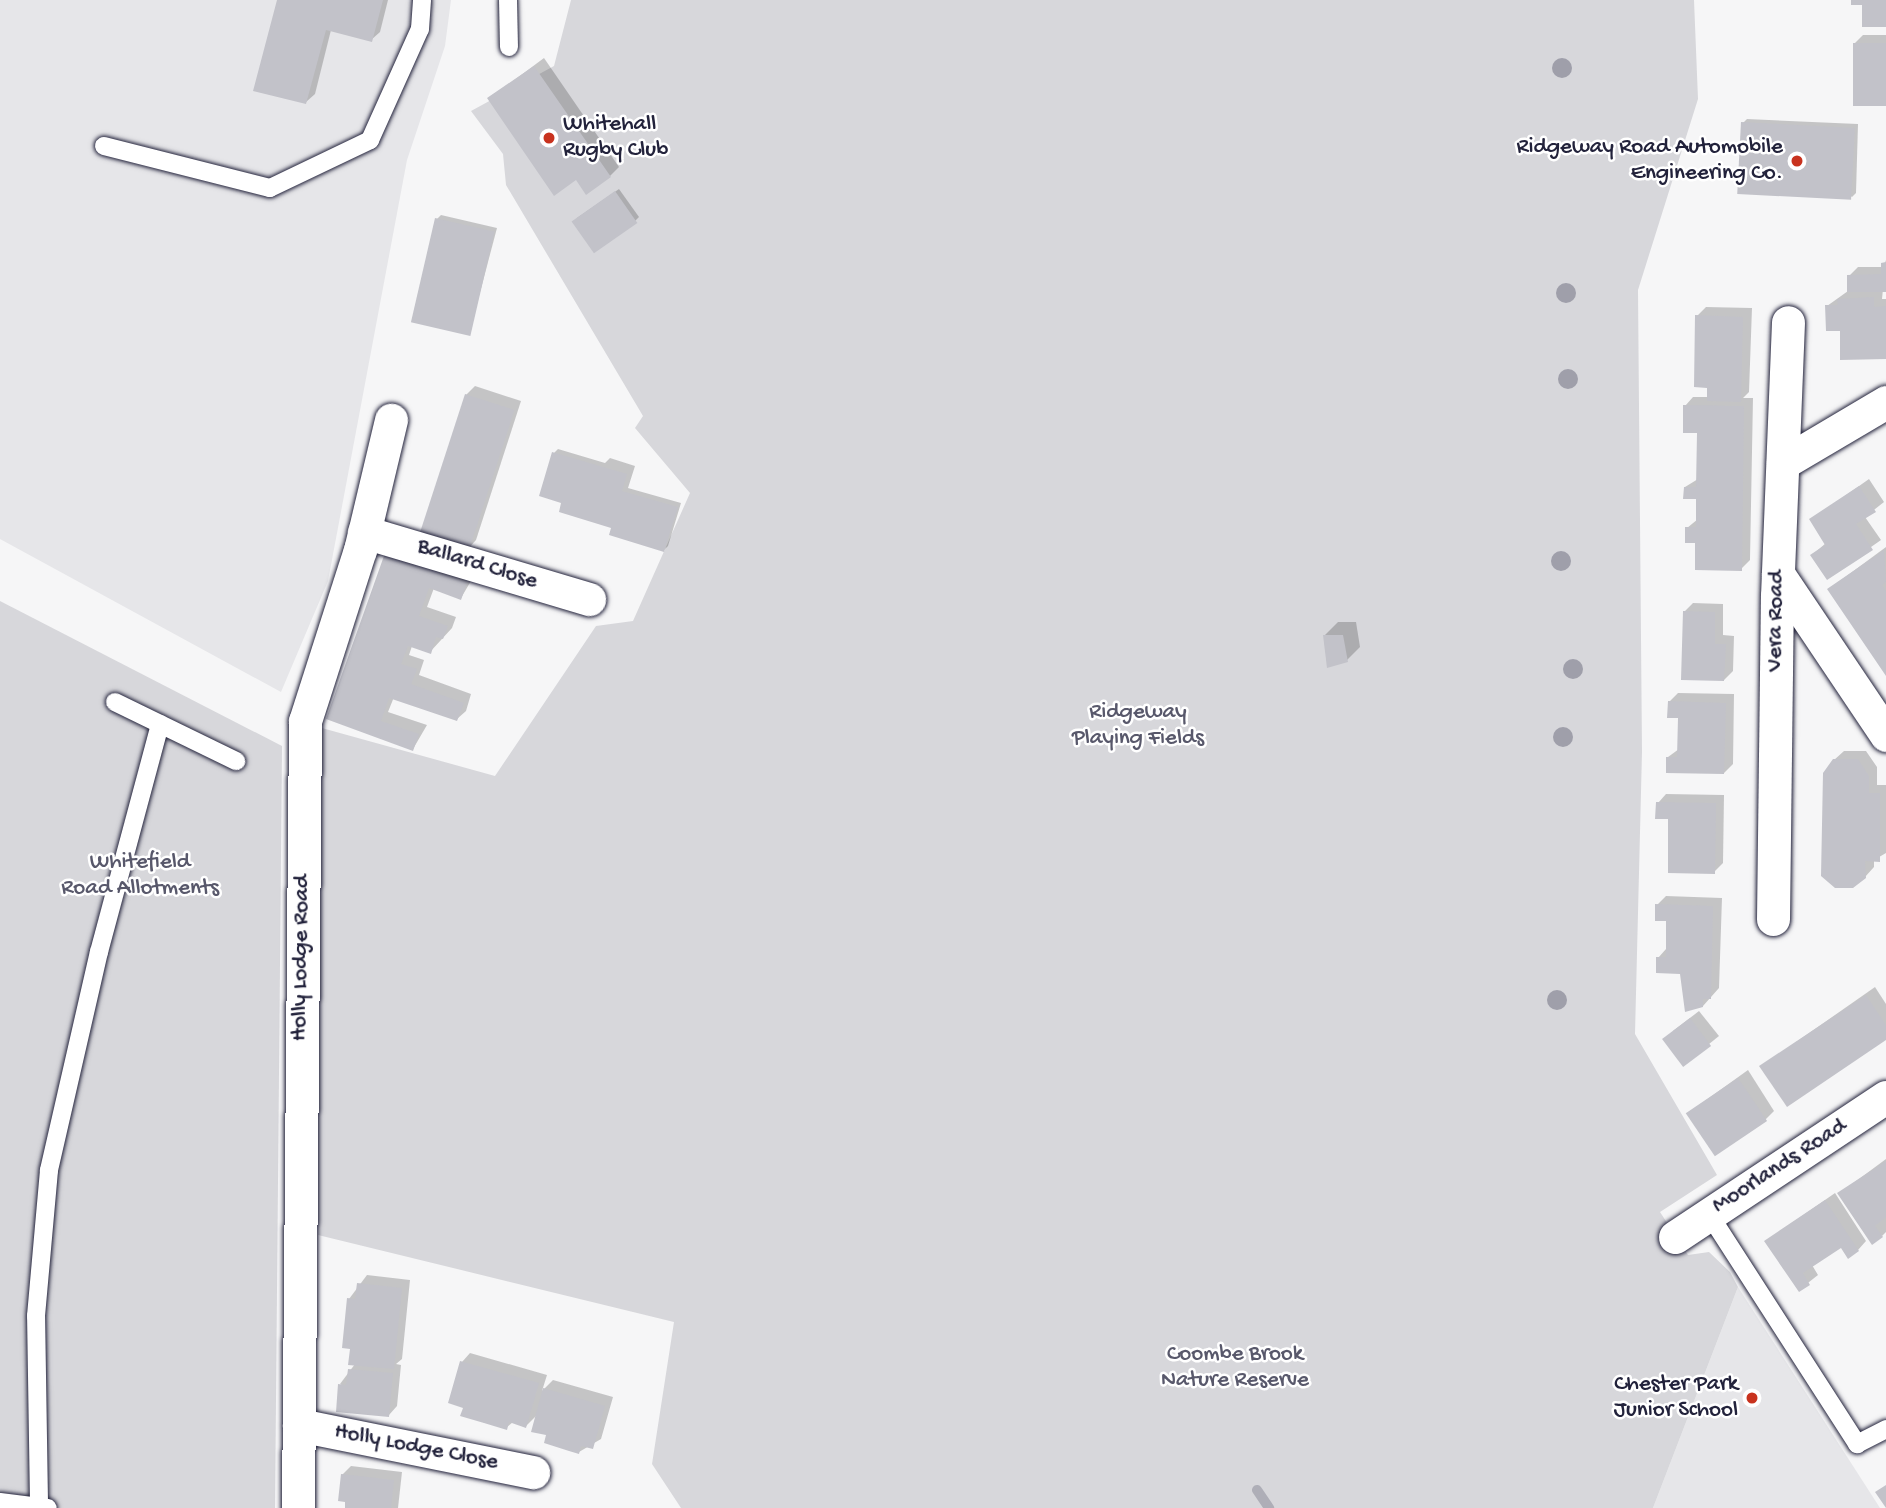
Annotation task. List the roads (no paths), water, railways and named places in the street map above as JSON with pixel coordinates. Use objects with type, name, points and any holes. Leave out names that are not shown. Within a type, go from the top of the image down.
[{"type":"street","name":"Vera Road","points":[[1773,919],[1778,573],[1788,322]]},
{"type":"street","points":[[1783,463],[1886,402]]},
{"type":"street","name":"Holly Lodge Road","points":[[298,1508],[305,721],[365,532],[391,420]]},
{"type":"street","name":"Ballard Close","points":[[365,532],[589,599]]},
{"type":"street","points":[[1778,573],[1886,735]]},
{"type":"street","name":"Moorlands Road","points":[[1675,1237],[1886,1097]]},
{"type":"street","name":"Holly Lodge Close","points":[[299,1425],[533,1472]]},
{"type":"lane","points":[[104,146],[270,188],[370,140],[421,29],[422,0]]},
{"type":"lane","points":[[508,0],[509,47]]},
{"type":"lane","points":[[115,702],[236,761]]},
{"type":"lane","points":[[0,1502],[43,1506],[36,1316],[49,1170],[99,952],[160,724]]},
{"type":"lane","points":[[1709,1214],[1857,1444],[1886,1429]]},
{"type":"waterway","points":[[1257,1490],[1269,1508]]},
{"type":"place","name":"Whitehall Rugby Club","points":[[549,138]]},
{"type":"place","name":"Ridgeway Road Automobile Engineering Co.","points":[[1797,161]]},
{"type":"place","name":"Chester Park Junior School","points":[[1752,1398]]},
{"type":"park label","name":"Ridgeway Playing Fields","points":[[1138,726]]},
{"type":"park label","name":"Whitefield Road Allotments","points":[[140,876]]},
{"type":"park label","name":"Coombe Brook Nature Reserve","points":[[1235,1368]]}]
